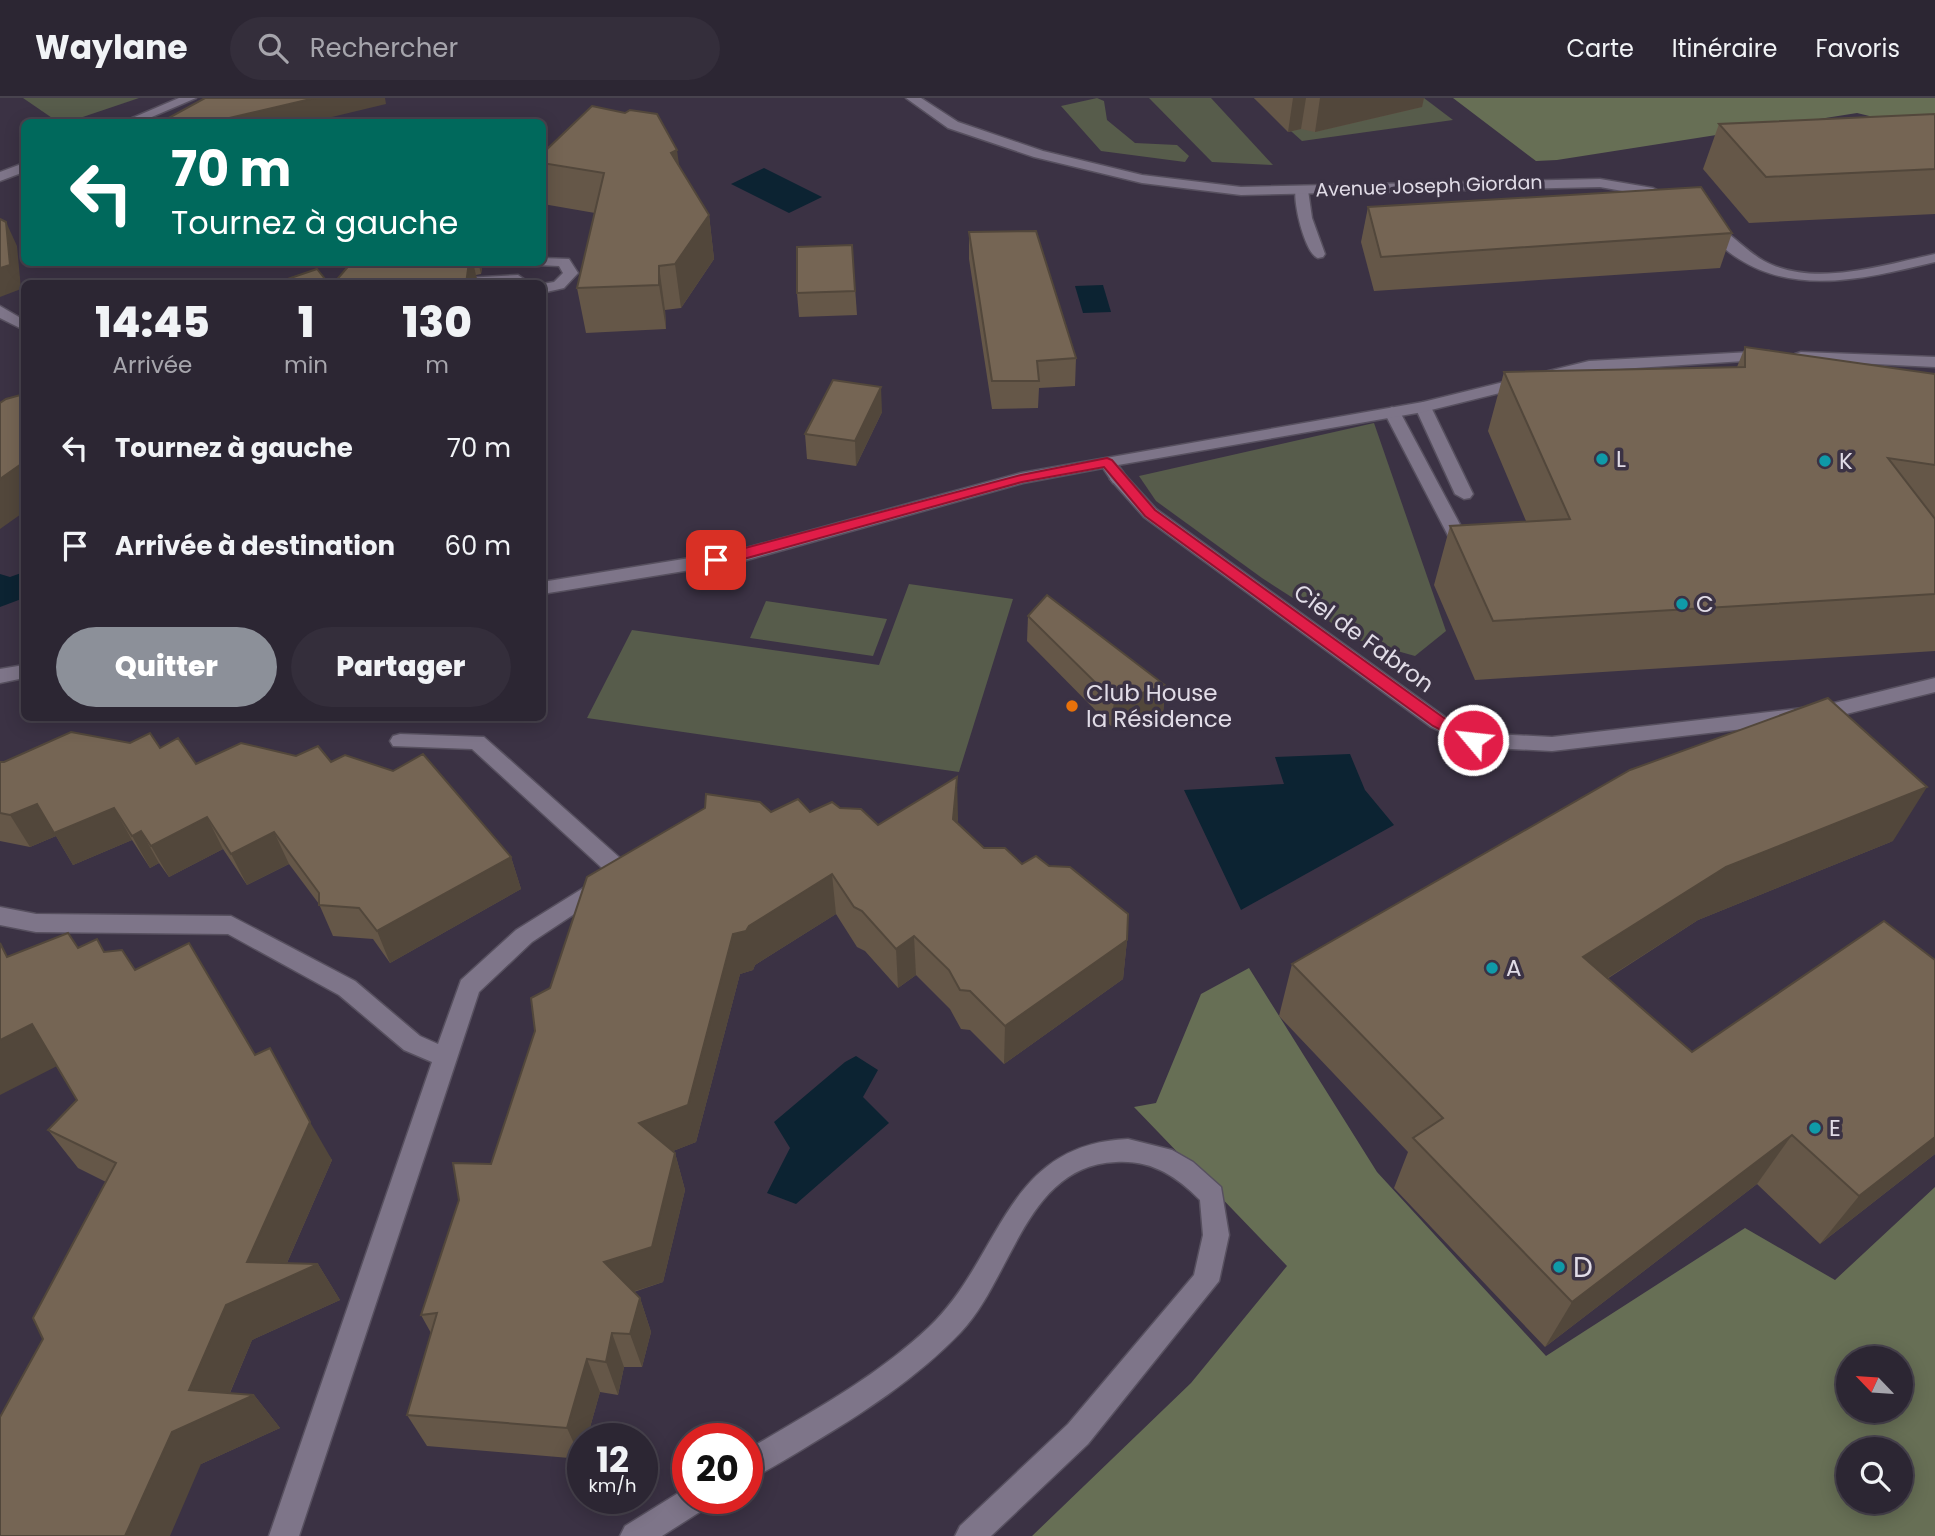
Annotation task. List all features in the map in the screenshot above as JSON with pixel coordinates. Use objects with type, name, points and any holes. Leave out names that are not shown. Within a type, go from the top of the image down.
[{"type":"street","points":[[138,119],[190,98]]},
{"type":"street","name":"Avenue Joseph Giordan","points":[[912,98],[953,125],[1039,154],[1142,179],[1241,191],[1600,183],[1648,191],[1685,208],[1745,258],[1781,272],[1838,278],[1935,258]]},
{"type":"street","points":[[0,177],[21,168]]},
{"type":"street","points":[[1301,190],[1306,218],[1318,254]]},
{"type":"street","points":[[546,262],[564,262],[571,273],[563,284],[546,289]]},
{"type":"street","points":[[521,280],[522,270],[532,266]]},
{"type":"street","points":[[0,311],[21,324]]},
{"type":"street","points":[[546,587],[740,556],[1021,478],[1423,407],[1589,366],[1758,355],[1935,362]]},
{"type":"street","points":[[1423,407],[1464,494]]},
{"type":"street","points":[[1392,412],[1463,547]]},
{"type":"street","name":"Ciel de Fabron","points":[[1107,462],[1150,513],[1438,722],[1473,740],[1552,744],[1826,712],[1935,685]]},
{"type":"street","points":[[0,676],[21,672]]},
{"type":"street","points":[[1826,712],[1848,727]]},
{"type":"street","points":[[284,1536],[469,987],[524,936],[632,865],[477,742],[400,741]]},
{"type":"street","points":[[0,916],[36,923],[231,925],[347,988],[412,1043],[444,1057]]},
{"type":"street","points":[[763,1456],[871,1390],[926,1348],[971,1301],[1012,1227],[1042,1183],[1072,1160],[1108,1150],[1148,1151],[1181,1167],[1212,1195],[1216,1235],[1206,1281],[1079,1434],[970,1536]]},
{"type":"street","points":[[638,1535],[672,1513]]},
{"type":"green space","points":[[23,98],[139,98],[77,119],[54,119]]},
{"type":"green space","points":[[1097,98],[1104,101],[1107,120],[1135,143],[1177,145],[1189,156],[1185,162],[1101,151],[1061,106]]},
{"type":"green space","points":[[1149,98],[1211,98],[1273,165],[1212,162]]},
{"type":"green space","points":[[1254,98],[1424,98],[1453,120],[1302,141]]},
{"type":"green space","points":[[1453,98],[1935,98],[1935,132],[1857,113],[1557,160],[1536,161]]},
{"type":"green space","points":[[1374,423],[1446,631],[1415,656],[1358,640],[1262,578],[1156,501],[1139,476]]},
{"type":"green space","points":[[909,584],[1013,599],[959,772],[587,718],[632,630],[879,665]]},
{"type":"green space","points":[[766,601],[887,619],[873,656],[750,638]]},
{"type":"green space","points":[[1249,968],[1377,1172],[1546,1356],[1745,1228],[1835,1280],[1935,1187],[1935,1536],[1032,1536],[1191,1383],[1287,1266],[1134,1107],[1156,1103],[1201,994]]},
{"type":"water","points":[[764,168],[822,197],[789,213],[731,184]]},
{"type":"water","points":[[1103,285],[1111,312],[1083,313],[1075,286]]},
{"type":"water","points":[[21,573],[21,599],[0,607],[0,574],[10,577]]},
{"type":"water","points":[[1350,754],[1365,790],[1394,825],[1241,910],[1184,790],[1284,784],[1275,757]]},
{"type":"water","points":[[856,1056],[878,1070],[863,1097],[889,1123],[796,1204],[767,1193],[790,1148],[774,1122],[845,1062]]},
{"type":"building","points":[[205,98],[315,98],[225,119],[167,119]]},
{"type":"building","points":[[592,106],[625,113],[630,110],[657,114],[677,150],[671,153],[709,215],[675,264],[659,266],[659,285],[577,288],[604,173],[546,164],[546,150]]},
{"type":"building","points":[[1935,114],[1935,169],[1766,177],[1719,124]]},
{"type":"building","points":[[1701,187],[1732,233],[1381,257],[1368,207]]},
{"type":"building","points":[[0,219],[6,222],[10,265],[0,268]]},
{"type":"building","points":[[1036,231],[1076,358],[1037,361],[1039,381],[992,381],[969,232]]},
{"type":"building","points":[[852,245],[855,291],[797,293],[797,247]]},
{"type":"building","points":[[349,266],[468,266],[467,280],[336,280]]},
{"type":"building","points":[[317,269],[326,280],[285,280]]},
{"type":"building","points":[[1745,347],[1935,374],[1935,465],[1888,458],[1935,519],[1935,594],[1493,621],[1450,526],[1570,519],[1504,372],[1745,367]]},
{"type":"building","points":[[833,380],[881,387],[855,441],[805,434]]},
{"type":"building","points":[[21,395],[21,464],[0,479],[0,403]]},
{"type":"building","points":[[1047,595],[1166,686],[1114,701],[1028,616]]},
{"type":"building","points":[[1828,698],[1927,787],[1726,867],[1583,957],[1692,1052],[1884,921],[1935,960],[1935,1137],[1859,1196],[1792,1135],[1572,1302],[1413,1138],[1443,1118],[1292,964],[1630,770]]},
{"type":"building","points":[[71,732],[130,743],[150,733],[160,748],[178,738],[196,764],[241,743],[296,756],[318,746],[331,762],[345,755],[393,771],[423,754],[511,857],[377,931],[359,908],[319,905],[319,893],[274,832],[231,854],[207,817],[151,846],[141,831],[132,836],[114,808],[54,833],[37,804],[10,815],[0,813],[0,762]]},
{"type":"building","points":[[957,777],[953,819],[984,848],[1005,848],[1022,864],[1036,856],[1049,866],[1070,867],[1128,914],[1127,940],[1005,1026],[970,991],[960,990],[949,970],[914,936],[896,949],[862,911],[854,907],[832,874],[749,926],[746,931],[733,934],[688,1105],[639,1123],[675,1153],[652,1247],[604,1262],[640,1298],[630,1334],[612,1333],[606,1362],[587,1359],[567,1428],[407,1415],[437,1313],[421,1315],[459,1200],[453,1163],[491,1164],[535,1031],[531,998],[550,988],[587,877],[705,808],[706,794],[760,802],[771,812],[798,799],[810,812],[832,802],[840,808],[861,809],[878,825]]},
{"type":"building","points":[[68,933],[78,948],[97,939],[104,952],[122,950],[135,970],[189,943],[255,1055],[270,1048],[310,1122],[247,1262],[318,1264],[226,1305],[189,1390],[254,1395],[172,1432],[125,1536],[0,1536],[0,1417],[43,1339],[33,1318],[116,1163],[48,1130],[77,1100],[32,1024],[0,1040],[0,943],[7,957]]},
{"type":"place","name":"L","points":[[1602,459]]},
{"type":"place","name":"K","points":[[1825,461]]},
{"type":"place","name":"C","points":[[1682,604]]},
{"type":"place","name":"Club House la Résidence","points":[[1072,706]]},
{"type":"place","name":"A","points":[[1492,968]]},
{"type":"place","name":"E","points":[[1815,1128]]},
{"type":"place","name":"D","points":[[1559,1267]]},
{"type":"route","points":[[716,560],[740,556],[1021,478],[1107,462],[1150,513],[1438,722],[1473,740]]}]
